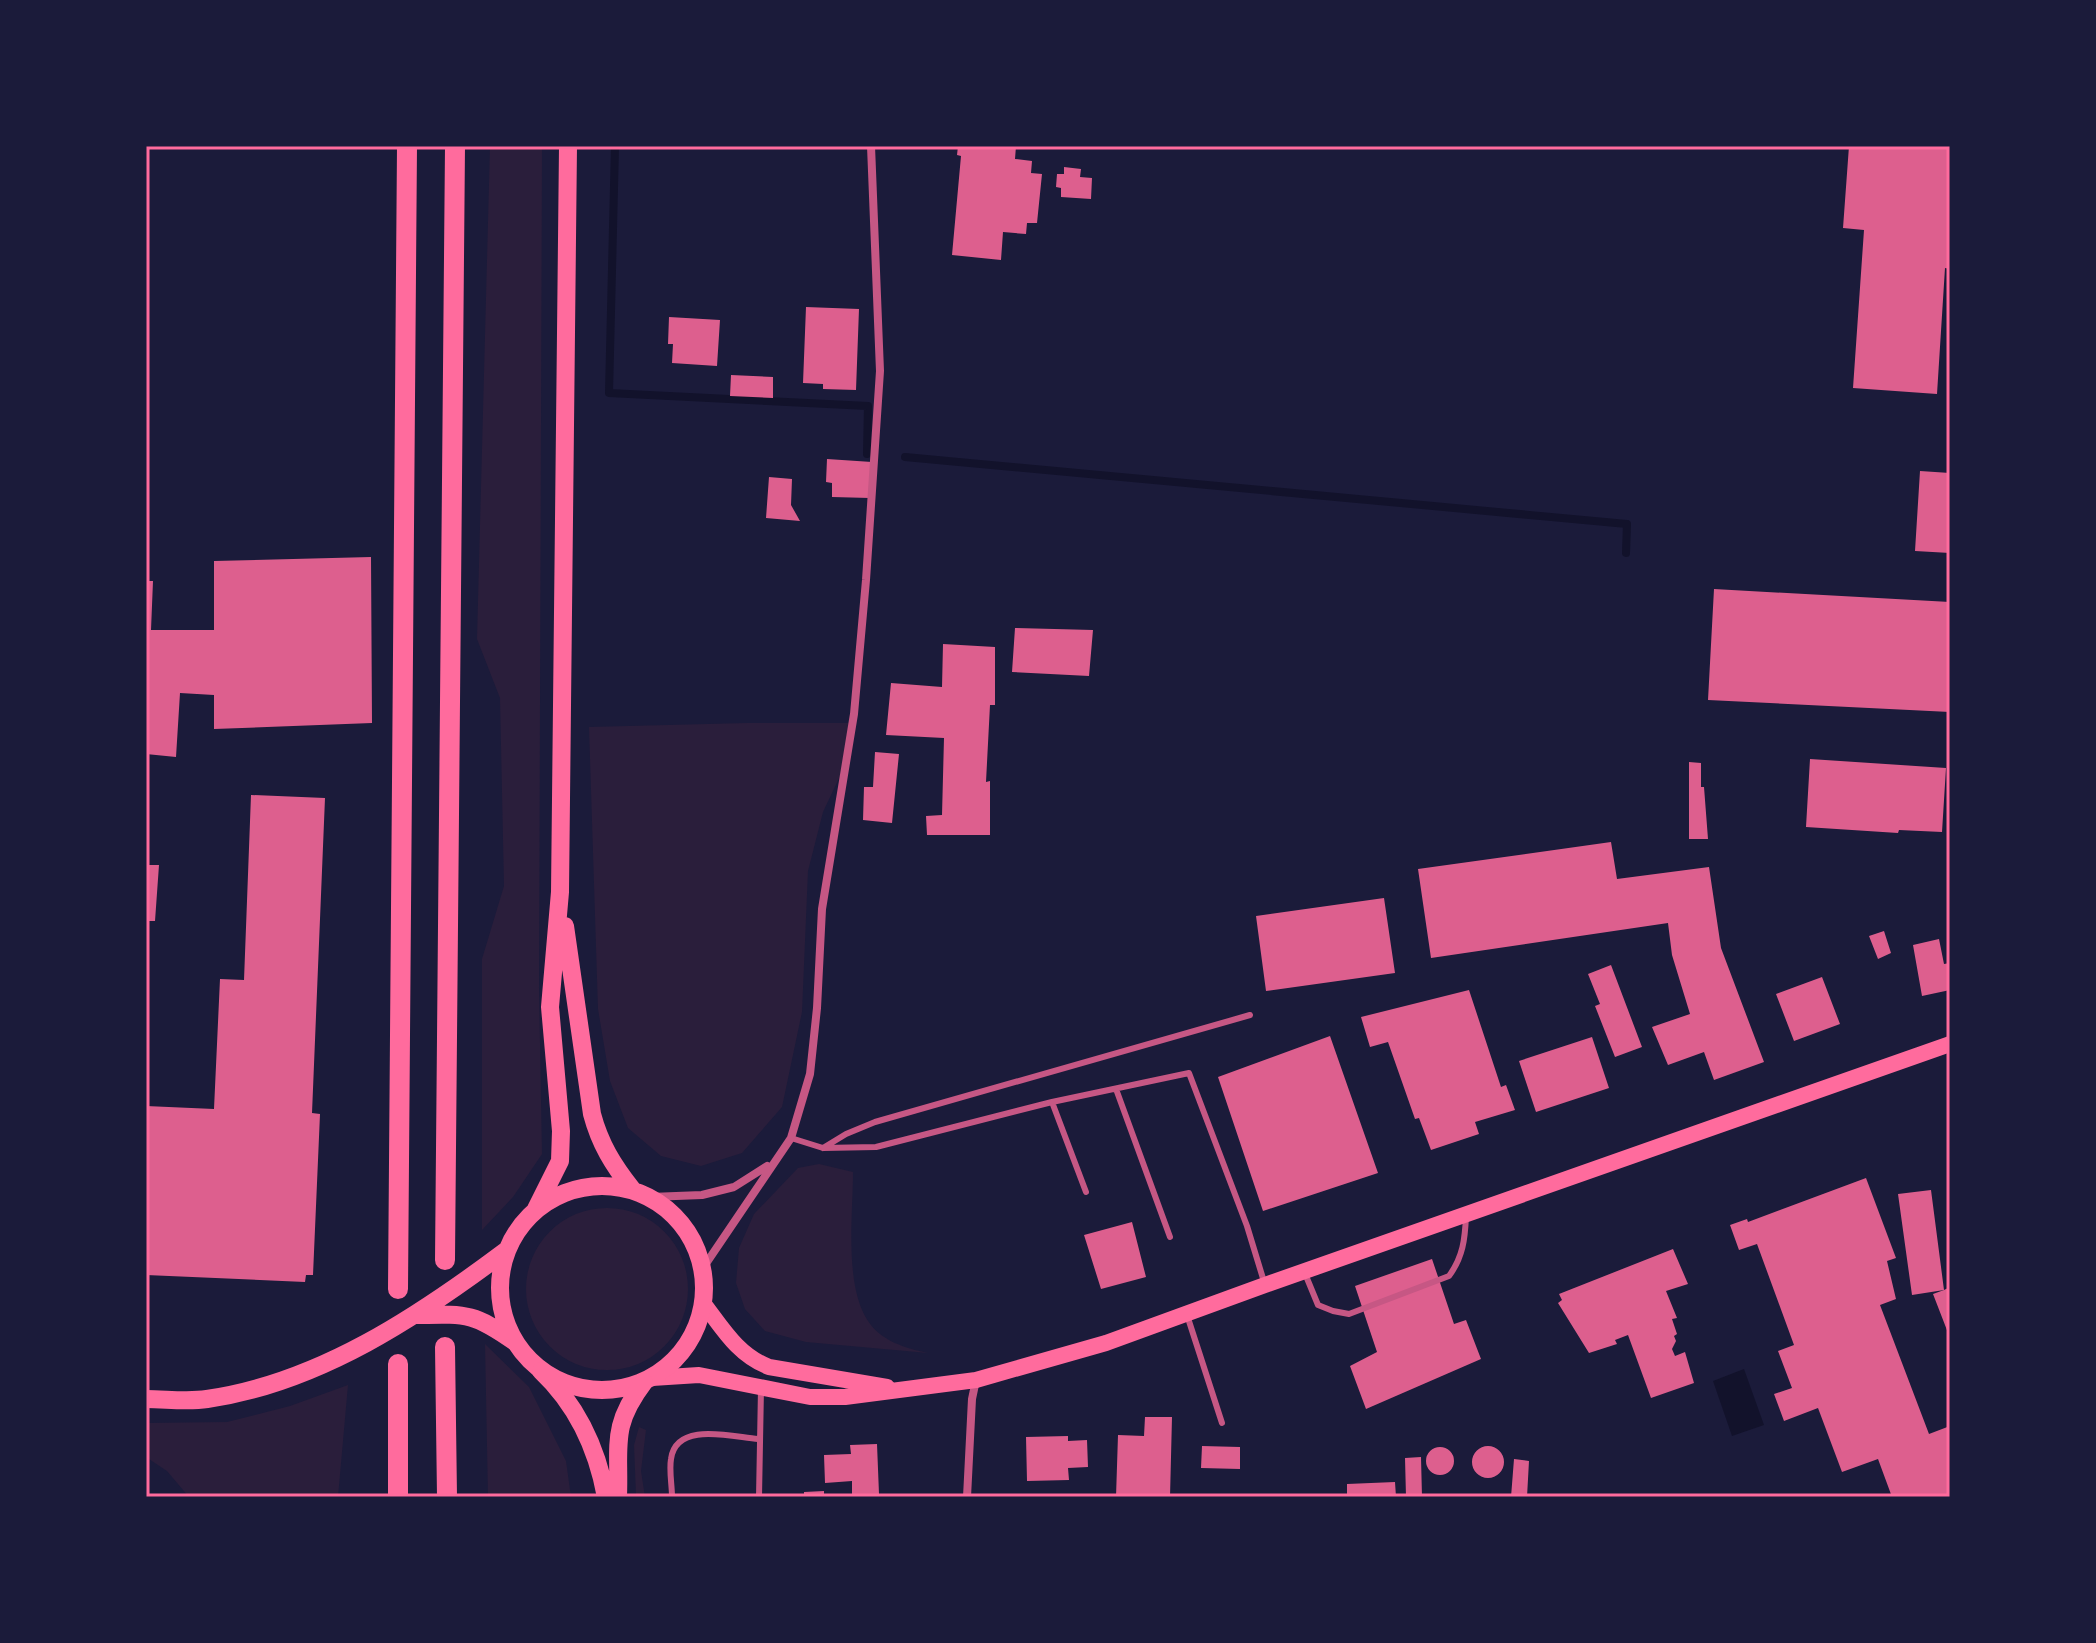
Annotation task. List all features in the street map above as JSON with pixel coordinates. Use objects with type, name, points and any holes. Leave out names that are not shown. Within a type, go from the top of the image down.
[{"type":"highway","points":[[398,1289],[407,146]]},
{"type":"highway","points":[[445,1260],[455,146]]},
{"type":"highway","points":[[445,1347],[447,1497]]},
{"type":"highway","points":[[398,1364],[398,1497]]},
{"type":"main road","points":[[515,1342],[503,1313],[500,1281],[507,1250],[519,1227],[536,1209],[560,1161],[561,1131],[550,1007],[560,892],[568,146]]},
{"type":"main road","points":[[560,892],[592,1114],[600,1143],[632,1189]]},
{"type":"main road","points":[[541,1371],[565,1384],[591,1391],[618,1390],[648,1380],[699,1375],[822,1397],[845,1397],[976,1380],[1106,1343],[1950,1044]]},
{"type":"main road","points":[[536,1209],[566,1192],[599,1185],[632,1189],[669,1209],[685,1226],[703,1268],[704,1304],[698,1327],[687,1347],[671,1365],[648,1380],[628,1405],[619,1426],[618,1497]]},
{"type":"main road","points":[[146,1399],[206,1400],[273,1384],[361,1346],[417,1315],[507,1250]]},
{"type":"main road","points":[[704,1304],[739,1350],[753,1361],[780,1369],[896,1389]]},
{"type":"main road","points":[[417,1315],[464,1314],[488,1323],[515,1342],[566,1397],[583,1425],[598,1464],[606,1497]]},
{"type":"street","points":[[703,1268],[771,1163],[791,1138],[810,1074],[822,909],[854,714],[880,371],[871,146]]},
{"type":"street","points":[[650,1197],[702,1195],[734,1187],[771,1163]]},
{"type":"street","points":[[967,1497],[972,1399],[976,1380]]},
{"type":"lane","points":[[823,1148],[875,1122],[1250,1015]]},
{"type":"lane","points":[[791,1138],[823,1148],[876,1147],[1052,1102],[1189,1073],[1247,1226],[1265,1285]]},
{"type":"lane","points":[[1116,1089],[1170,1237]]},
{"type":"lane","points":[[1052,1102],[1086,1192]]},
{"type":"lane","points":[[1304,1271],[1318,1305],[1349,1314],[1449,1276],[1458,1264],[1464,1246],[1466,1216]]},
{"type":"lane","points":[[1187,1315],[1222,1423]]},
{"type":"lane","points":[[759,1497],[761,1388]]},
{"type":"lane","points":[[672,1497],[671,1457],[682,1439],[695,1433],[758,1439]]},
{"type":"shaded area","points":[[490,146],[542,146],[539,988],[542,1154],[513,1197],[482,1230],[482,959],[504,886],[500,698],[477,639]]},
{"type":"shaded area","points":[[849,723],[840,776],[823,812],[808,871],[802,1012],[782,1107],[742,1153],[701,1166],[661,1156],[628,1128],[610,1081],[598,1009],[589,727]]},
{"type":"shaded area","points":[[819,1164],[853,1172],[853,1269],[860,1306],[868,1321],[887,1339],[928,1353],[806,1342],[765,1331],[745,1309],[736,1283],[739,1248],[754,1214],[798,1168]]},
{"type":"shaded area","points":[[607,1208],[638,1214],[664,1232],[682,1258],[688,1289],[682,1320],[664,1346],[638,1364],[607,1370],[576,1364],[550,1346],[532,1320],[526,1289],[532,1258],[550,1232],[576,1214]]},
{"type":"shaded area","points":[[485,1344],[529,1387],[566,1461],[571,1497],[488,1497]]},
{"type":"shaded area","points":[[1744,1369],[1764,1425],[1732,1436],[1713,1381]]},
{"type":"shaded area","points":[[348,1385],[338,1497],[189,1497],[167,1471],[146,1457],[146,1423],[227,1422],[290,1406]]},
{"type":"shaded area","points":[[639,1427],[646,1430],[641,1471],[645,1497],[636,1495],[634,1445]]},
{"type":"building","points":[[958,146],[1016,146],[1015,159],[1032,161],[1031,173],[1042,174],[1037,223],[1027,223],[1026,234],[1003,232],[1001,260],[952,255],[961,156],[957,155]]},
{"type":"building","points":[[1849,146],[1950,146],[1950,269],[1945,268],[1937,394],[1853,388],[1864,230],[1843,228]]},
{"type":"building","points":[[1064,167],[1081,169],[1080,177],[1092,178],[1091,199],[1061,197],[1061,188],[1056,187],[1057,174],[1064,174]]},
{"type":"building","points":[[806,307],[859,309],[856,390],[823,389],[823,384],[803,383]]},
{"type":"building","points":[[669,317],[720,320],[717,366],[672,363],[673,344],[668,344]]},
{"type":"building","points":[[731,375],[773,377],[773,398],[730,396]]},
{"type":"building","points":[[827,459],[872,462],[870,498],[832,497],[832,483],[826,482]]},
{"type":"building","points":[[1920,471],[1950,473],[1950,553],[1915,551]]},
{"type":"building","points":[[769,477],[792,479],[791,505],[800,521],[766,518]]},
{"type":"building","points":[[371,557],[372,723],[214,729],[214,695],[180,693],[176,757],[146,754],[146,581],[153,581],[151,630],[214,630],[214,561]]},
{"type":"building","points":[[1714,589],[1950,602],[1950,712],[1708,700]]},
{"type":"building","points":[[1015,628],[1093,630],[1089,676],[1012,672]]},
{"type":"building","points":[[943,644],[995,647],[995,705],[990,705],[986,782],[990,781],[990,835],[927,835],[926,816],[942,815],[944,738],[886,735],[891,683],[942,687]]},
{"type":"building","points":[[875,752],[899,754],[892,823],[863,820],[864,787],[873,787]]},
{"type":"building","points":[[1810,759],[1946,768],[1942,832],[1899,830],[1898,833],[1806,827]]},
{"type":"building","points":[[1689,762],[1701,763],[1708,839],[1689,839]]},
{"type":"building","points":[[251,795],[325,798],[312,1113],[320,1114],[313,1275],[306,1275],[305,1282],[146,1275],[146,1106],[214,1109],[220,979],[244,980]]},
{"type":"building","points":[[1611,842],[1617,879],[1709,867],[1721,948],[1764,1062],[1714,1080],[1704,1052],[1668,1065],[1652,1027],[1690,1014],[1672,955],[1668,923],[1431,958],[1418,869]]},
{"type":"building","points":[[146,865],[159,865],[155,921],[146,921]]},
{"type":"building","points":[[1384,898],[1395,973],[1266,991],[1256,916]]},
{"type":"building","points":[[1884,931],[1891,953],[1878,959],[1869,936]]},
{"type":"building","points":[[1939,939],[1944,964],[1950,963],[1950,990],[1922,996],[1913,945]]},
{"type":"building","points":[[1611,965],[1642,1047],[1615,1057],[1595,1006],[1600,1004],[1588,974]]},
{"type":"building","points":[[1822,977],[1840,1024],[1794,1041],[1776,994]]},
{"type":"building","points":[[1469,990],[1501,1087],[1506,1085],[1515,1110],[1475,1122],[1479,1134],[1431,1150],[1419,1118],[1415,1119],[1388,1042],[1370,1047],[1361,1017]]},
{"type":"building","points":[[1330,1036],[1378,1173],[1263,1211],[1218,1077]]},
{"type":"building","points":[[1592,1037],[1609,1088],[1536,1112],[1519,1061]]},
{"type":"building","points":[[1866,1178],[1896,1258],[1887,1261],[1896,1299],[1880,1305],[1929,1434],[1950,1426],[1950,1497],[1892,1497],[1878,1459],[1842,1472],[1818,1408],[1784,1421],[1774,1394],[1792,1388],[1778,1351],[1794,1345],[1757,1244],[1739,1250],[1730,1225],[1747,1219],[1748,1222]]},
{"type":"building","points":[[1931,1190],[1944,1290],[1912,1295],[1898,1194]]},
{"type":"building","points":[[1132,1222],[1146,1277],[1101,1289],[1084,1235]]},
{"type":"building","points":[[1673,1249],[1688,1284],[1666,1291],[1677,1318],[1672,1319],[1677,1334],[1672,1349],[1675,1356],[1685,1352],[1694,1383],[1651,1398],[1628,1335],[1615,1340],[1617,1344],[1589,1353],[1558,1303],[1562,1300],[1559,1294]]},
{"type":"building","points":[[1432,1259],[1454,1324],[1466,1320],[1481,1359],[1366,1409],[1350,1366],[1377,1352],[1355,1286]]},
{"type":"building","points":[[1950,1287],[1950,1338],[1933,1294]]},
{"type":"building","points":[[1145,1417],[1172,1417],[1170,1497],[1116,1497],[1118,1435],[1144,1436]]},
{"type":"building","points":[[1068,1436],[1068,1441],[1087,1440],[1088,1467],[1068,1468],[1069,1480],[1027,1481],[1026,1437]]},
{"type":"building","points":[[877,1444],[879,1494],[852,1495],[852,1481],[825,1483],[824,1455],[851,1454],[850,1445]]},
{"type":"building","points":[[1202,1446],[1240,1447],[1240,1469],[1201,1468]]},
{"type":"building","points":[[1488,1446],[1500,1450],[1504,1462],[1500,1474],[1488,1478],[1476,1474],[1472,1462],[1476,1450]]},
{"type":"building","points":[[1440,1447],[1450,1451],[1454,1461],[1450,1471],[1440,1475],[1430,1471],[1426,1461],[1430,1451]]},
{"type":"building","points":[[1421,1457],[1422,1497],[1406,1497],[1405,1458]]},
{"type":"building","points":[[1514,1459],[1529,1461],[1527,1497],[1511,1497]]},
{"type":"building","points":[[1395,1482],[1396,1497],[1347,1497],[1347,1484]]},
{"type":"building","points":[[824,1491],[824,1497],[804,1497],[804,1492]]},
{"type":"waterway","points":[[615,146],[609,393],[868,406],[867,454]]},
{"type":"waterway","points":[[905,457],[1627,524],[1626,553]]}]
